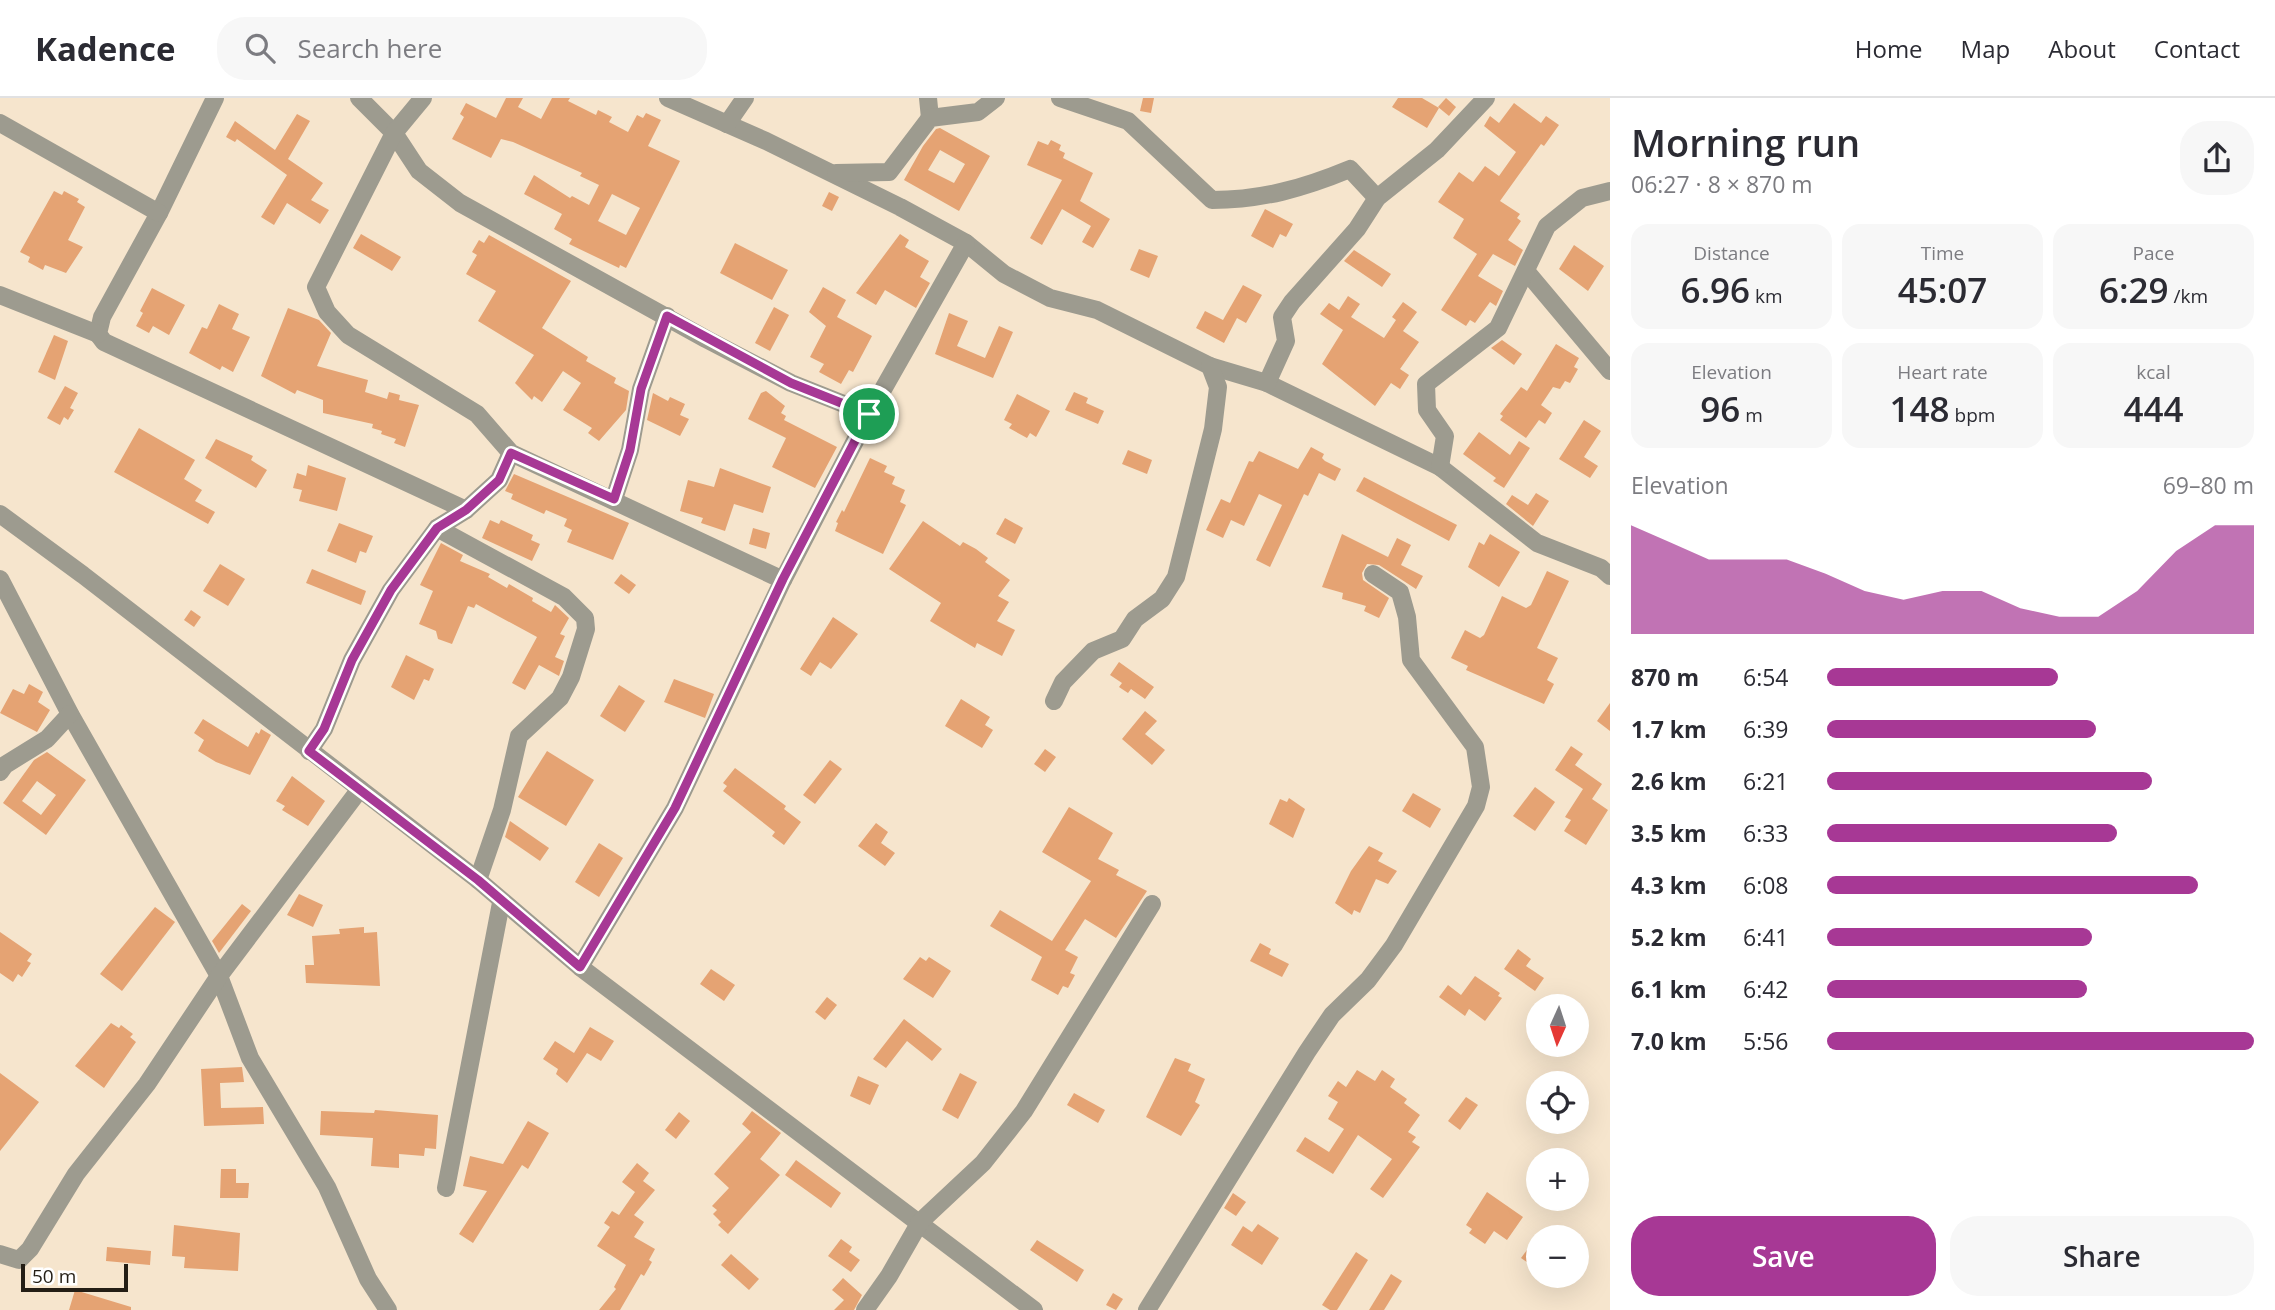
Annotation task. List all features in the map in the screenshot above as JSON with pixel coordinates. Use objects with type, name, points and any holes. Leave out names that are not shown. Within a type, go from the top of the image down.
[{"type":"street","points":[[98,334],[102,317],[159,213],[215,98]]},
{"type":"street","points":[[359,98],[394,133],[419,171],[460,203],[791,383],[869,414]]},
{"type":"street","points":[[423,98],[394,133],[316,287],[327,312],[348,335],[477,414],[511,453],[783,579]]},
{"type":"street","points":[[668,98],[829,173],[966,243],[1004,274],[1050,298],[1097,310],[1210,366],[1267,383],[1440,467],[1537,543],[1601,568],[1610,576]]},
{"type":"street","points":[[727,124],[745,98]]},
{"type":"street","points":[[829,173],[889,172],[930,118],[928,98]]},
{"type":"street","points":[[930,118],[978,112],[996,98]]},
{"type":"street","points":[[1060,98],[1128,121],[1212,200],[1251,200],[1303,188],[1350,169],[1377,198]]},
{"type":"street","points":[[1267,383],[1286,341],[1282,317],[1292,302],[1357,229],[1377,198],[1437,150],[1486,98]]},
{"type":"street","points":[[0,123],[159,213]]},
{"type":"street","points":[[1440,467],[1445,436],[1427,410],[1426,384],[1498,328],[1547,226],[1582,198],[1610,191]]},
{"type":"street","points":[[580,967],[675,808],[783,579],[869,414],[966,243]]},
{"type":"street","points":[[1526,271],[1610,371]]},
{"type":"street","points":[[0,295],[98,334],[104,342],[466,510]]},
{"type":"street","points":[[614,499],[630,450],[641,389],[667,316]]},
{"type":"street","points":[[1054,701],[1063,682],[1093,650],[1122,639],[1135,619],[1161,599],[1176,577],[1213,429],[1218,387],[1210,366]]},
{"type":"street","points":[[309,751],[324,729],[352,660],[391,590],[437,528],[466,510],[499,480],[511,453]]},
{"type":"street","points":[[0,514],[478,880],[501,903],[580,967],[1034,1310]]},
{"type":"street","points":[[437,528],[564,597],[585,618],[586,629],[579,653],[560,698],[519,736],[502,810],[478,880]]},
{"type":"street","points":[[1147,1310],[1332,1015],[1368,980],[1394,945],[1476,806],[1481,787],[1475,747],[1411,660],[1407,617],[1400,592],[1373,574]]},
{"type":"street","points":[[0,579],[70,714],[219,976],[250,1058],[327,1187],[368,1279],[388,1310]]},
{"type":"street","points":[[0,772],[5,765],[47,739],[70,714]]},
{"type":"street","points":[[0,1254],[19,1259],[30,1249],[76,1174],[147,1084],[219,976],[359,789]]},
{"type":"street","points":[[446,1188],[501,903]]},
{"type":"street","points":[[865,1310],[889,1276],[920,1222],[984,1163],[1024,1111],[1152,904]]},
{"type":"building","points":[[506,98],[523,98],[518,107],[541,119],[552,98],[570,98],[568,101],[596,115],[598,110],[612,117],[609,122],[628,132],[637,115],[643,118],[646,113],[661,120],[648,146],[680,161],[626,268],[620,265],[619,268],[569,244],[572,239],[554,229],[562,214],[524,194],[534,175],[570,198],[572,196],[589,205],[599,185],[580,176],[582,173],[513,142],[501,139],[491,158],[452,139],[464,117],[460,114],[466,103],[496,118]],"holes":[[[612,194],[640,208],[626,235],[598,221]]]},
{"type":"building","points":[[1143,98],[1154,98],[1151,113],[1140,111]]},
{"type":"building","points":[[1398,98],[1422,98],[1439,108],[1427,128],[1392,107]]},
{"type":"building","points":[[1446,98],[1456,107],[1449,116],[1438,107]]},
{"type":"building","points":[[1514,103],[1541,123],[1546,116],[1559,125],[1544,146],[1541,144],[1500,201],[1520,214],[1517,218],[1521,221],[1508,240],[1523,250],[1515,266],[1493,254],[1478,276],[1503,291],[1496,306],[1490,302],[1475,323],[1470,320],[1466,326],[1441,310],[1477,254],[1453,238],[1464,219],[1438,202],[1459,172],[1473,182],[1485,166],[1499,176],[1516,152],[1484,126],[1490,116],[1499,123]]},
{"type":"building","points":[[297,114],[310,121],[288,159],[323,183],[311,200],[329,210],[320,224],[287,203],[274,225],[261,217],[287,175],[237,139],[235,142],[226,137],[235,121],[275,150]]},
{"type":"building","points":[[940,128],[990,156],[959,211],[904,180],[936,129]],"holes":[[[940,150],[965,164],[954,183],[928,170]]]},
{"type":"building","points":[[1051,140],[1061,145],[1059,150],[1065,153],[1063,158],[1093,173],[1080,201],[1110,219],[1093,248],[1082,242],[1091,226],[1062,209],[1042,245],[1030,238],[1062,180],[1027,165],[1038,141],[1048,145]]},
{"type":"building","points":[[54,191],[62,195],[64,191],[79,199],[77,202],[85,207],[68,240],[83,247],[66,273],[45,265],[43,270],[28,262],[30,257],[20,252]]},
{"type":"building","points":[[829,192],[839,197],[832,211],[822,206]]},
{"type":"building","points":[[1265,209],[1293,224],[1286,237],[1280,234],[1273,248],[1251,236]]},
{"type":"building","points":[[361,234],[401,257],[392,271],[353,248]]},
{"type":"building","points":[[900,234],[909,240],[905,247],[929,261],[920,277],[930,283],[916,308],[885,290],[876,305],[856,293]]},
{"type":"building","points":[[489,235],[571,281],[542,328],[588,357],[586,361],[616,378],[614,383],[629,391],[626,410],[599,441],[588,433],[592,428],[563,410],[581,383],[563,371],[542,402],[534,396],[532,400],[515,383],[534,355],[478,321],[496,291],[466,274],[477,255],[472,252],[479,240],[484,243]]},
{"type":"building","points":[[735,243],[788,270],[772,300],[720,273]]},
{"type":"building","points":[[1574,245],[1604,266],[1588,291],[1559,269]]},
{"type":"building","points":[[1139,249],[1158,256],[1149,278],[1130,270]]},
{"type":"building","points":[[1354,250],[1391,274],[1382,287],[1344,261]]},
{"type":"building","points":[[1243,285],[1262,295],[1246,323],[1237,318],[1224,343],[1196,328],[1205,311],[1223,320]]},
{"type":"building","points":[[823,287],[846,300],[837,317],[872,336],[853,372],[849,370],[841,384],[819,372],[824,364],[810,357],[826,326],[809,312]]},
{"type":"building","points":[[152,288],[185,305],[169,335],[153,326],[149,333],[136,326],[143,313],[140,311]]},
{"type":"building","points":[[1348,296],[1360,304],[1351,317],[1384,338],[1396,320],[1392,317],[1403,302],[1417,312],[1403,331],[1419,342],[1400,369],[1409,375],[1400,389],[1391,383],[1375,406],[1322,364],[1343,330],[1320,314],[1329,303],[1339,310]]},
{"type":"building","points":[[219,304],[239,314],[232,329],[250,337],[233,372],[222,366],[220,370],[189,353],[202,327],[207,329]]},
{"type":"building","points":[[774,307],[789,315],[770,351],[755,343]]},
{"type":"building","points":[[288,308],[319,320],[331,333],[317,366],[368,380],[365,392],[387,399],[389,392],[400,395],[399,400],[419,405],[405,447],[394,443],[396,439],[372,428],[373,424],[323,413],[323,400],[297,390],[295,394],[261,376]]},
{"type":"building","points":[[949,313],[968,321],[957,346],[985,358],[999,326],[1013,332],[993,378],[935,354]]},
{"type":"building","points":[[54,335],[68,341],[55,380],[38,372]]},
{"type":"building","points":[[1502,340],[1522,354],[1514,365],[1491,348]]},
{"type":"building","points":[[1556,344],[1579,358],[1574,367],[1578,369],[1570,383],[1565,381],[1560,389],[1553,387],[1541,405],[1552,413],[1545,424],[1539,420],[1526,438],[1500,420],[1503,416],[1500,414],[1521,387],[1527,391]]},
{"type":"building","points":[[65,386],[78,393],[70,408],[74,410],[68,420],[64,417],[60,425],[47,418]]},
{"type":"building","points":[[766,391],[785,406],[781,413],[786,416],[784,420],[837,447],[815,488],[772,467],[786,438],[748,419],[761,393]]},
{"type":"building","points":[[1074,392],[1088,398],[1086,403],[1104,411],[1098,424],[1065,410]]},
{"type":"building","points":[[653,393],[668,401],[670,397],[685,404],[680,415],[689,419],[680,436],[647,420]]},
{"type":"building","points":[[1017,394],[1050,411],[1036,437],[1030,433],[1027,438],[1009,428],[1012,424],[1004,420]]},
{"type":"building","points":[[1584,420],[1601,431],[1584,457],[1598,466],[1590,478],[1559,459]]},
{"type":"building","points":[[139,428],[195,460],[184,479],[202,490],[195,501],[215,512],[208,524],[114,472]]},
{"type":"building","points":[[1479,432],[1510,455],[1519,441],[1530,448],[1504,488],[1493,481],[1496,478],[1463,454]]},
{"type":"building","points":[[216,439],[253,456],[251,460],[267,470],[256,488],[205,458]]},
{"type":"building","points":[[1311,447],[1324,454],[1322,458],[1325,461],[1341,469],[1335,481],[1319,473],[1308,496],[1304,494],[1270,567],[1256,560],[1282,505],[1259,494],[1244,526],[1231,520],[1223,538],[1206,530],[1221,499],[1230,503],[1249,461],[1253,462],[1259,451],[1298,469]]},
{"type":"building","points":[[1128,450],[1152,460],[1147,474],[1122,464]]},
{"type":"building","points":[[870,458],[887,466],[884,472],[895,477],[892,484],[905,490],[900,502],[906,505],[883,554],[835,531],[836,522],[842,510],[844,512]]},
{"type":"building","points":[[308,465],[346,478],[337,511],[299,501],[302,490],[293,488],[297,473],[306,476]]},
{"type":"building","points":[[720,468],[771,487],[763,513],[734,504],[725,531],[701,523],[703,518],[680,511],[688,480],[714,487]]},
{"type":"building","points":[[514,474],[629,523],[613,560],[567,542],[572,530],[564,526],[567,519],[546,510],[544,514],[511,499],[513,494],[505,491]]},
{"type":"building","points":[[1364,477],[1457,525],[1449,541],[1356,491]]},
{"type":"building","points":[[1536,493],[1549,501],[1533,526],[1506,504],[1512,495],[1528,505]]},
{"type":"building","points":[[1005,518],[1023,528],[1015,544],[996,534]]},
{"type":"building","points":[[490,520],[499,524],[501,520],[533,535],[531,540],[540,544],[532,561],[482,538]]},
{"type":"building","points":[[923,521],[960,546],[963,542],[976,549],[988,558],[985,562],[1010,580],[998,596],[1009,602],[997,621],[1015,630],[1002,656],[977,643],[975,648],[930,621],[941,603],[889,569]]},
{"type":"building","points":[[339,523],[373,536],[366,553],[360,551],[356,563],[327,551]]},
{"type":"building","points":[[753,528],[770,533],[766,549],[749,544]]},
{"type":"building","points":[[1342,534],[1388,557],[1397,538],[1411,545],[1401,565],[1423,576],[1416,589],[1379,565],[1367,564],[1362,573],[1363,580],[1389,598],[1379,618],[1364,611],[1366,606],[1342,599],[1343,593],[1322,587]]},
{"type":"building","points":[[1490,534],[1520,552],[1499,587],[1468,567],[1479,542],[1484,545]]},
{"type":"building","points":[[441,543],[463,555],[460,561],[490,574],[488,577],[507,588],[509,584],[551,612],[555,605],[569,618],[560,634],[565,636],[555,657],[564,661],[559,676],[539,665],[525,690],[512,683],[537,637],[476,604],[474,608],[468,606],[452,644],[438,639],[436,631],[419,624],[433,591],[420,585]]},
{"type":"building","points":[[220,564],[245,579],[228,606],[203,591]]},
{"type":"building","points":[[312,569],[366,591],[361,605],[306,583]]},
{"type":"building","points":[[1547,571],[1569,581],[1537,648],[1558,658],[1547,680],[1554,684],[1544,704],[1466,670],[1468,666],[1451,658],[1465,630],[1480,638],[1484,635],[1502,596],[1526,608],[1531,605]]},
{"type":"building","points":[[621,574],[636,585],[629,594],[614,583]]},
{"type":"building","points":[[191,610],[201,617],[194,627],[184,620]]},
{"type":"building","points":[[833,617],[858,634],[831,669],[820,662],[811,676],[800,669]]},
{"type":"building","points":[[406,655],[434,669],[429,681],[424,679],[414,700],[391,687]]},
{"type":"building","points":[[1119,662],[1154,687],[1145,699],[1131,689],[1128,693],[1119,687],[1122,683],[1110,675]]},
{"type":"building","points":[[674,679],[714,694],[705,718],[664,702]]},
{"type":"building","points":[[29,684],[43,692],[38,702],[50,710],[37,732],[0,713],[13,689],[24,694]]},
{"type":"building","points":[[619,685],[645,701],[625,732],[600,716]]},
{"type":"building","points":[[961,699],[990,717],[985,725],[993,730],[982,748],[945,726]]},
{"type":"building","points":[[1610,703],[1610,731],[1597,721]]},
{"type":"building","points":[[1145,711],[1157,721],[1145,734],[1165,750],[1152,765],[1122,739]]},
{"type":"building","points":[[203,719],[248,747],[256,732],[259,734],[261,729],[271,735],[250,775],[216,762],[198,751],[204,740],[194,733]]},
{"type":"building","points":[[1571,746],[1583,754],[1575,765],[1602,784],[1592,799],[1608,810],[1586,845],[1564,831],[1571,820],[1565,817],[1583,789],[1555,770]]},
{"type":"building","points":[[1045,749],[1056,757],[1045,772],[1034,764]]},
{"type":"building","points":[[547,751],[594,780],[566,826],[518,797]]},
{"type":"building","points":[[47,752],[86,780],[46,835],[3,803],[34,760]],"holes":[[[37,781],[56,795],[41,815],[22,801]]]},
{"type":"building","points":[[830,760],[842,769],[815,804],[803,795]]},
{"type":"building","points":[[735,768],[786,806],[784,809],[801,822],[784,845],[772,836],[775,832],[723,791],[727,786],[723,783]]},
{"type":"building","points":[[292,776],[325,801],[308,826],[282,810],[285,806],[276,801]]},
{"type":"building","points":[[1535,787],[1555,802],[1535,831],[1513,816]]},
{"type":"building","points":[[1413,793],[1441,809],[1430,828],[1402,811]]},
{"type":"building","points":[[1289,798],[1305,809],[1293,838],[1269,824],[1280,799],[1287,802]]},
{"type":"building","points":[[1069,807],[1113,833],[1098,859],[1119,870],[1116,875],[1147,891],[1116,938],[1085,919],[1065,950],[1078,957],[1070,973],[1075,975],[1068,988],[1063,986],[1058,995],[1031,980],[1042,957],[990,926],[1000,910],[1052,941],[1091,881],[1042,852]]},
{"type":"building","points":[[510,821],[549,848],[540,861],[505,837]]},
{"type":"building","points":[[876,823],[888,832],[881,843],[895,853],[885,866],[858,846]]},
{"type":"building","points":[[599,843],[623,858],[599,897],[575,882]]},
{"type":"building","points":[[1369,846],[1383,853],[1378,861],[1397,871],[1388,884],[1376,879],[1360,913],[1354,910],[1352,915],[1335,903],[1351,871]]},
{"type":"building","points":[[299,894],[323,905],[313,927],[287,915]]},
{"type":"building","points":[[242,904],[251,911],[219,953],[212,941]]},
{"type":"building","points":[[155,907],[175,922],[122,991],[100,974]]},
{"type":"building","points":[[364,927],[364,933],[377,932],[380,986],[306,983],[305,965],[314,965],[312,936],[340,934],[339,929]]},
{"type":"building","points":[[0,932],[32,954],[27,961],[31,963],[22,977],[18,974],[13,982],[0,973]]},
{"type":"building","points":[[1260,943],[1271,949],[1269,954],[1289,964],[1282,977],[1250,961]]},
{"type":"building","points":[[1518,949],[1531,959],[1526,966],[1544,978],[1535,991],[1504,969]]},
{"type":"building","points":[[920,957],[926,961],[929,957],[951,971],[933,998],[903,979]]},
{"type":"building","points":[[711,969],[735,985],[724,1001],[700,984]]},
{"type":"building","points":[[1475,976],[1500,993],[1498,996],[1502,998],[1485,1021],[1469,1009],[1465,1016],[1439,997],[1448,985],[1461,995]]},
{"type":"building","points":[[827,997],[837,1005],[825,1020],[815,1012]]},
{"type":"building","points":[[904,1019],[942,1049],[932,1061],[907,1041],[886,1068],[873,1059]]},
{"type":"building","points":[[111,1023],[119,1028],[121,1025],[133,1034],[130,1037],[136,1042],[104,1088],[75,1066]]},
{"type":"building","points":[[590,1027],[614,1041],[601,1061],[587,1053],[567,1083],[556,1074],[558,1069],[543,1059],[555,1041],[574,1053]]},
{"type":"building","points":[[1175,1058],[1191,1064],[1188,1071],[1205,1079],[1195,1102],[1200,1105],[1181,1136],[1146,1117]]},
{"type":"building","points":[[242,1067],[244,1082],[220,1083],[221,1108],[263,1107],[264,1124],[204,1126],[201,1069]]},
{"type":"building","points":[[1357,1070],[1375,1081],[1382,1070],[1395,1079],[1390,1087],[1407,1099],[1404,1103],[1420,1115],[1408,1132],[1416,1137],[1412,1142],[1420,1147],[1383,1198],[1370,1189],[1392,1159],[1358,1135],[1333,1174],[1296,1151],[1305,1137],[1329,1152],[1344,1129],[1328,1119],[1338,1102],[1328,1096],[1338,1081],[1346,1087]]},
{"type":"building","points":[[0,1073],[39,1102],[0,1151]]},
{"type":"building","points":[[960,1073],[977,1082],[958,1119],[942,1110]]},
{"type":"building","points":[[858,1076],[879,1085],[870,1105],[850,1096]]},
{"type":"building","points":[[1074,1093],[1105,1110],[1098,1123],[1067,1105]]},
{"type":"building","points":[[1466,1097],[1478,1105],[1460,1130],[1448,1121]]},
{"type":"building","points":[[375,1110],[438,1115],[436,1149],[425,1148],[424,1156],[399,1154],[399,1168],[371,1166],[373,1138],[320,1135],[321,1111],[374,1113]]},
{"type":"building","points":[[752,1111],[781,1133],[760,1159],[780,1175],[728,1234],[718,1225],[721,1222],[713,1214],[717,1210],[712,1206],[729,1188],[714,1174],[751,1132],[742,1124]]},
{"type":"building","points":[[679,1112],[690,1121],[676,1139],[665,1130]]},
{"type":"building","points":[[528,1121],[549,1133],[528,1169],[522,1165],[473,1243],[459,1234],[487,1191],[463,1186],[470,1156],[503,1164]]},
{"type":"building","points":[[796,1160],[841,1193],[831,1208],[785,1175]]},
{"type":"building","points":[[637,1163],[649,1173],[643,1181],[655,1190],[634,1215],[644,1222],[634,1237],[655,1249],[649,1260],[652,1262],[644,1276],[641,1274],[620,1310],[599,1310],[616,1289],[614,1287],[626,1265],[597,1246],[610,1227],[604,1223],[612,1211],[619,1215],[635,1192],[622,1182]]},
{"type":"building","points":[[221,1169],[236,1169],[236,1183],[249,1183],[248,1198],[220,1198]]},
{"type":"building","points":[[1487,1192],[1523,1217],[1507,1240],[1494,1231],[1485,1244],[1469,1233],[1472,1229],[1466,1225]]},
{"type":"building","points":[[1233,1193],[1246,1202],[1236,1216],[1224,1208]]},
{"type":"building","points":[[1258,1224],[1279,1238],[1262,1265],[1231,1245],[1243,1226],[1252,1232]]},
{"type":"building","points":[[174,1225],[240,1233],[238,1271],[184,1268],[185,1257],[172,1256]]},
{"type":"building","points":[[841,1239],[852,1247],[849,1252],[860,1260],[851,1272],[828,1256]]},
{"type":"building","points":[[1037,1240],[1084,1270],[1077,1282],[1030,1250]]},
{"type":"building","points":[[107,1247],[151,1251],[150,1265],[106,1261]]},
{"type":"building","points":[[1356,1252],[1368,1260],[1337,1310],[1330,1310],[1322,1305]]},
{"type":"building","points":[[731,1254],[759,1279],[749,1290],[721,1265]]},
{"type":"building","points":[[1391,1274],[1402,1281],[1384,1310],[1369,1310]]},
{"type":"building","points":[[843,1278],[862,1295],[854,1310],[834,1310],[844,1300],[832,1290]]},
{"type":"building","points":[[75,1290],[131,1307],[131,1310],[69,1310]]},
{"type":"building","points":[[1113,1293],[1123,1299],[1116,1310],[1106,1305]]},
{"type":"route","points":[[667,316],[791,383],[869,414],[783,579],[675,808],[580,967],[501,903],[478,880],[309,751],[324,729],[352,660],[391,590],[437,528],[466,510],[499,480],[511,453],[614,499],[630,450],[641,389],[667,316]]}]
